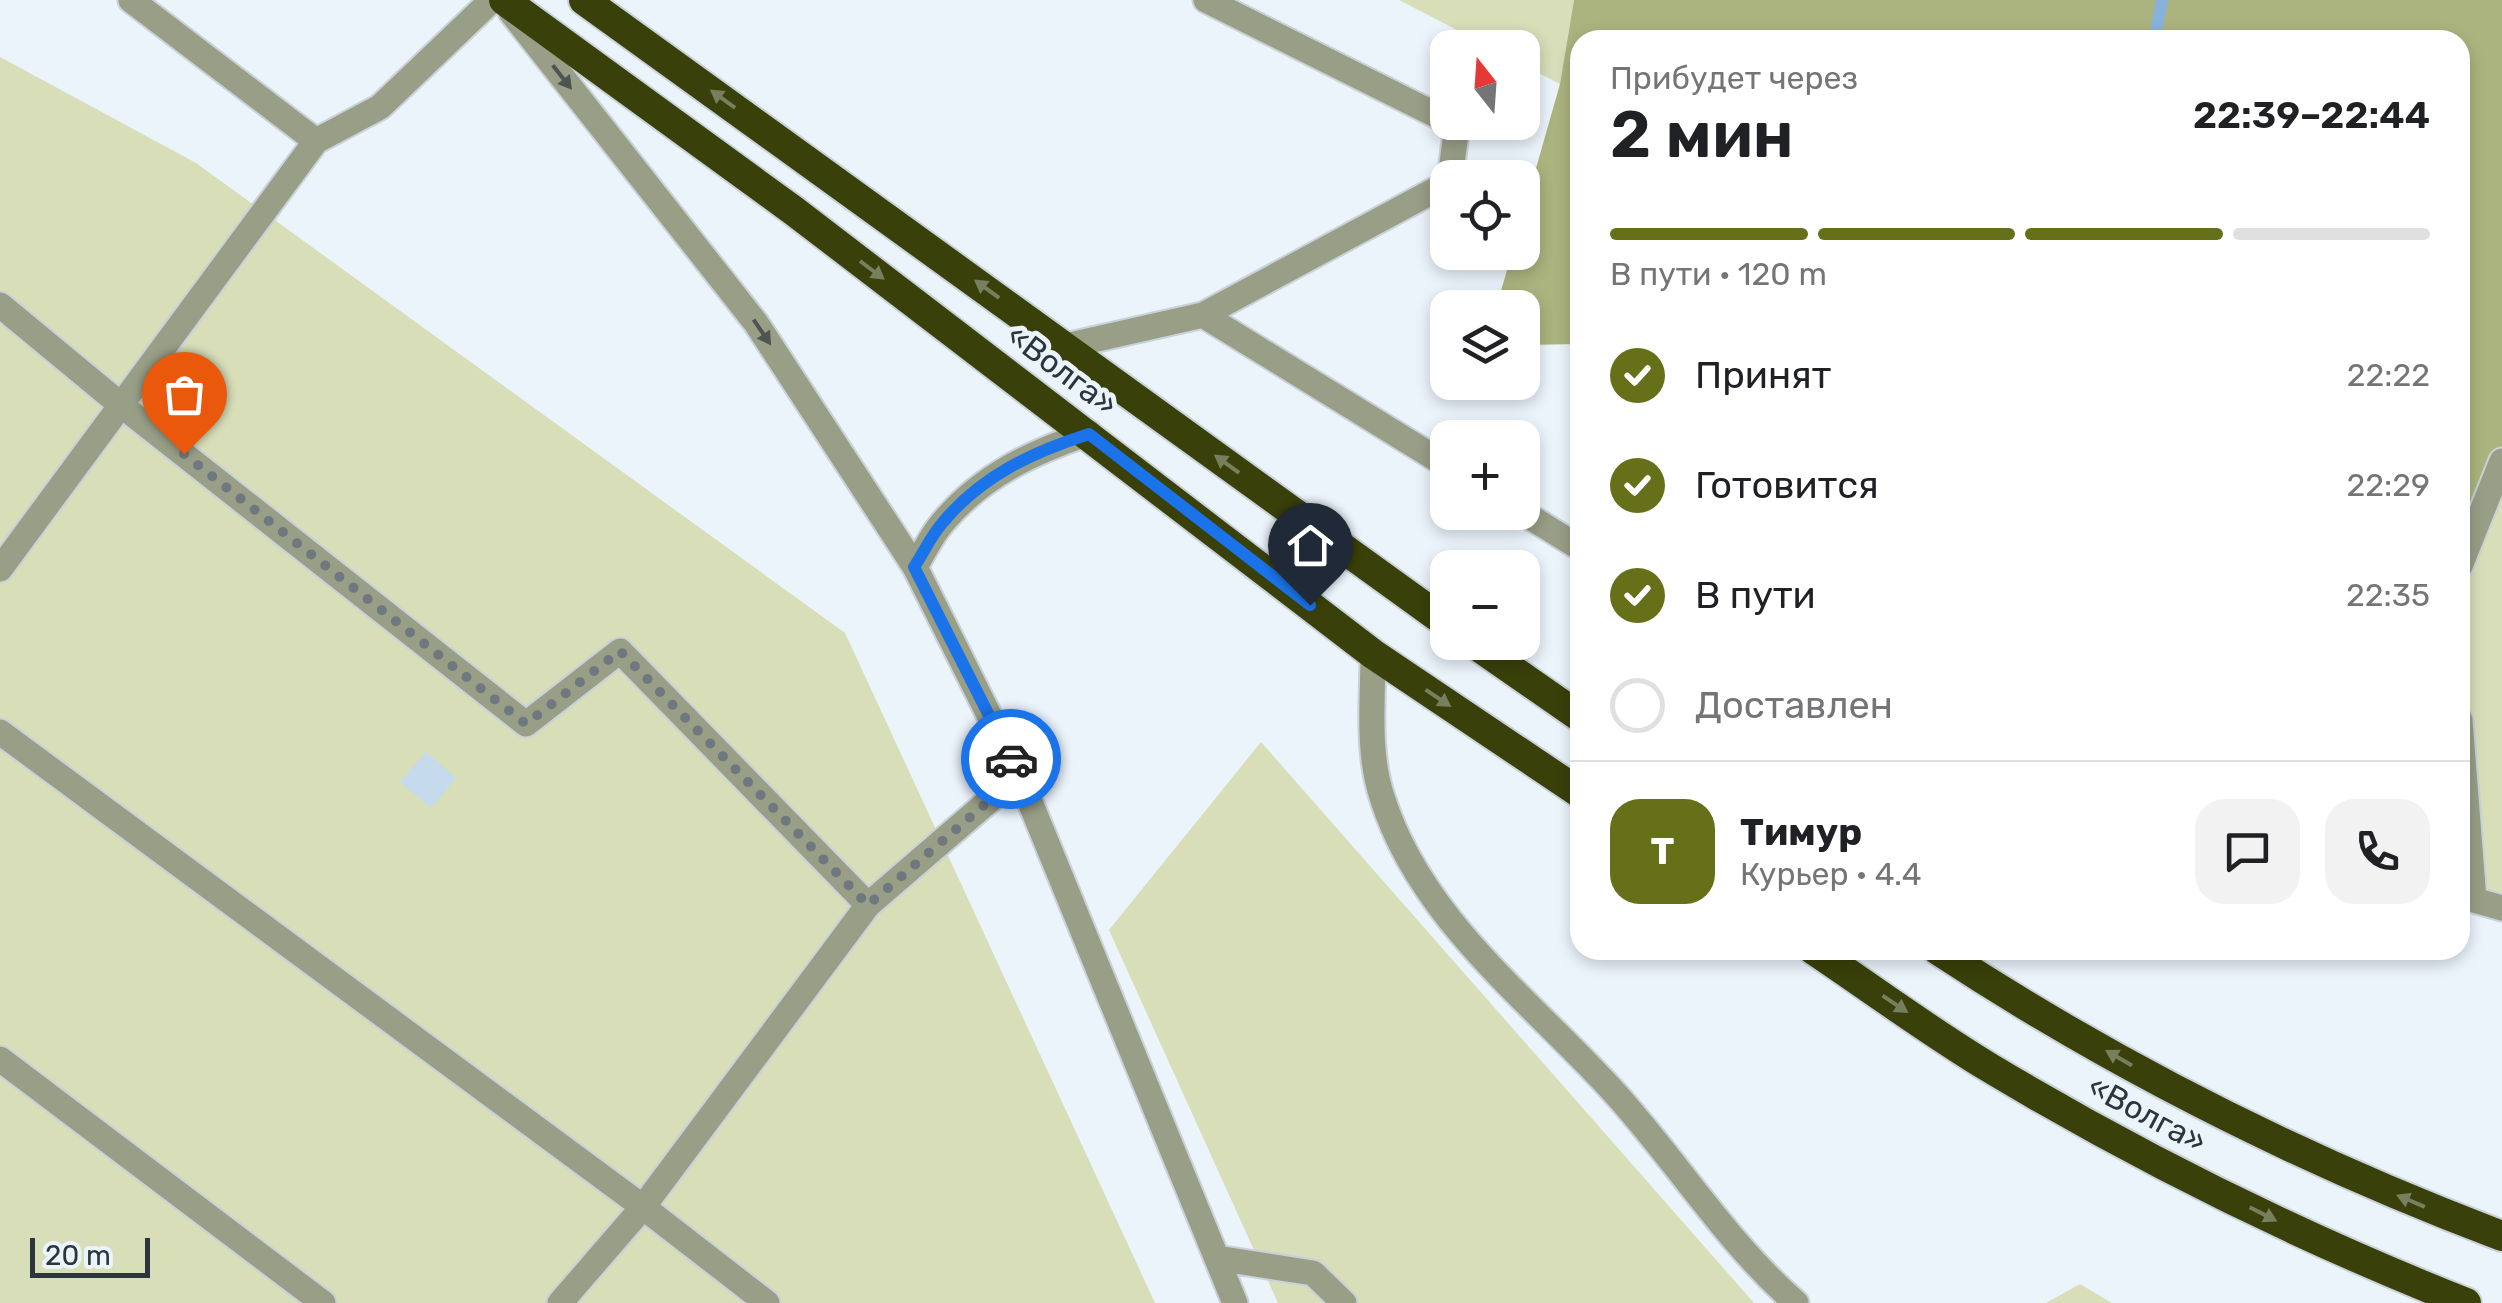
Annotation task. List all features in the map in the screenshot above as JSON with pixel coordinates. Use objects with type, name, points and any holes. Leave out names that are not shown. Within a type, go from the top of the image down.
[{"type":"highway","name":"«Волга»","points":[[503,0],[794,211],[1373,654],[1570,786]]},
{"type":"highway","name":"«Волга»","points":[[584,0],[1430,611]]},
{"type":"highway","points":[[1498,660],[1570,709]]},
{"type":"highway","name":"«Волга»","points":[[1829,960],[1990,1068],[2176,1170],[2344,1255],[2466,1303]]},
{"type":"highway","name":"«Волга»","points":[[1955,960],[2151,1077],[2409,1200],[2502,1236]]},
{"type":"street","points":[[130,0],[316,141]]},
{"type":"street","points":[[0,570],[316,141],[380,107],[492,0]]},
{"type":"street","points":[[503,0],[756,323],[914,567],[1019,775],[1235,1303]]},
{"type":"street","points":[[1206,0],[1430,112]]},
{"type":"street","points":[[1066,346],[1203,315],[1430,190]]},
{"type":"street","points":[[0,305],[526,724],[620,651],[868,905]]},
{"type":"street","points":[[1203,315],[1430,455]]},
{"type":"street","points":[[914,567],[942,522],[984,482],[1035,452],[1089,434]]},
{"type":"street","points":[[2470,541],[2502,461]]},
{"type":"street","points":[[1540,523],[1570,542]]},
{"type":"street","points":[[1373,654],[1372,750],[1381,796],[1399,840],[1448,921],[1615,1093],[1765,1276],[1796,1303]]},
{"type":"street","points":[[0,732],[768,1303]]},
{"type":"street","points":[[560,1303],[643,1207],[868,905],[1019,775]]},
{"type":"street","points":[[2470,903],[2502,908]]},
{"type":"street","points":[[0,1060],[323,1303]]},
{"type":"street","points":[[1216,1258],[1313,1273],[1344,1303]]},
{"type":"green space","points":[[1399,0],[1574,0],[1560,84],[1540,74],[1540,30],[1457,30]]},
{"type":"green space","points":[[1574,0],[2502,0],[2502,461],[2470,541],[2470,30],[1570,30],[1570,344],[1540,345],[1540,290],[1501,290],[1507,270],[1540,270],[1538,160],[1560,84]]},
{"type":"green space","points":[[0,57],[196,163],[845,633],[1155,1303],[0,1303]]},
{"type":"green space","points":[[2502,461],[2502,908],[2474,900],[2470,849],[2470,541]]},
{"type":"green space","points":[[1261,742],[1754,1303],[1278,1303],[1109,930]]},
{"type":"green space","points":[[2080,1284],[2112,1303],[2046,1303]]},
{"type":"building","points":[[426,752],[456,778],[431,808],[400,782]]},
{"type":"waterway","points":[[2156,30],[2162,0]]},
{"type":"way so far","points":[[184,454],[526,724],[620,651],[868,905],[1019,775],[1011,759]]},
{"type":"route","points":[[1011,759],[914,567],[942,522],[984,482],[1035,452],[1089,434],[1310,605]]}]
